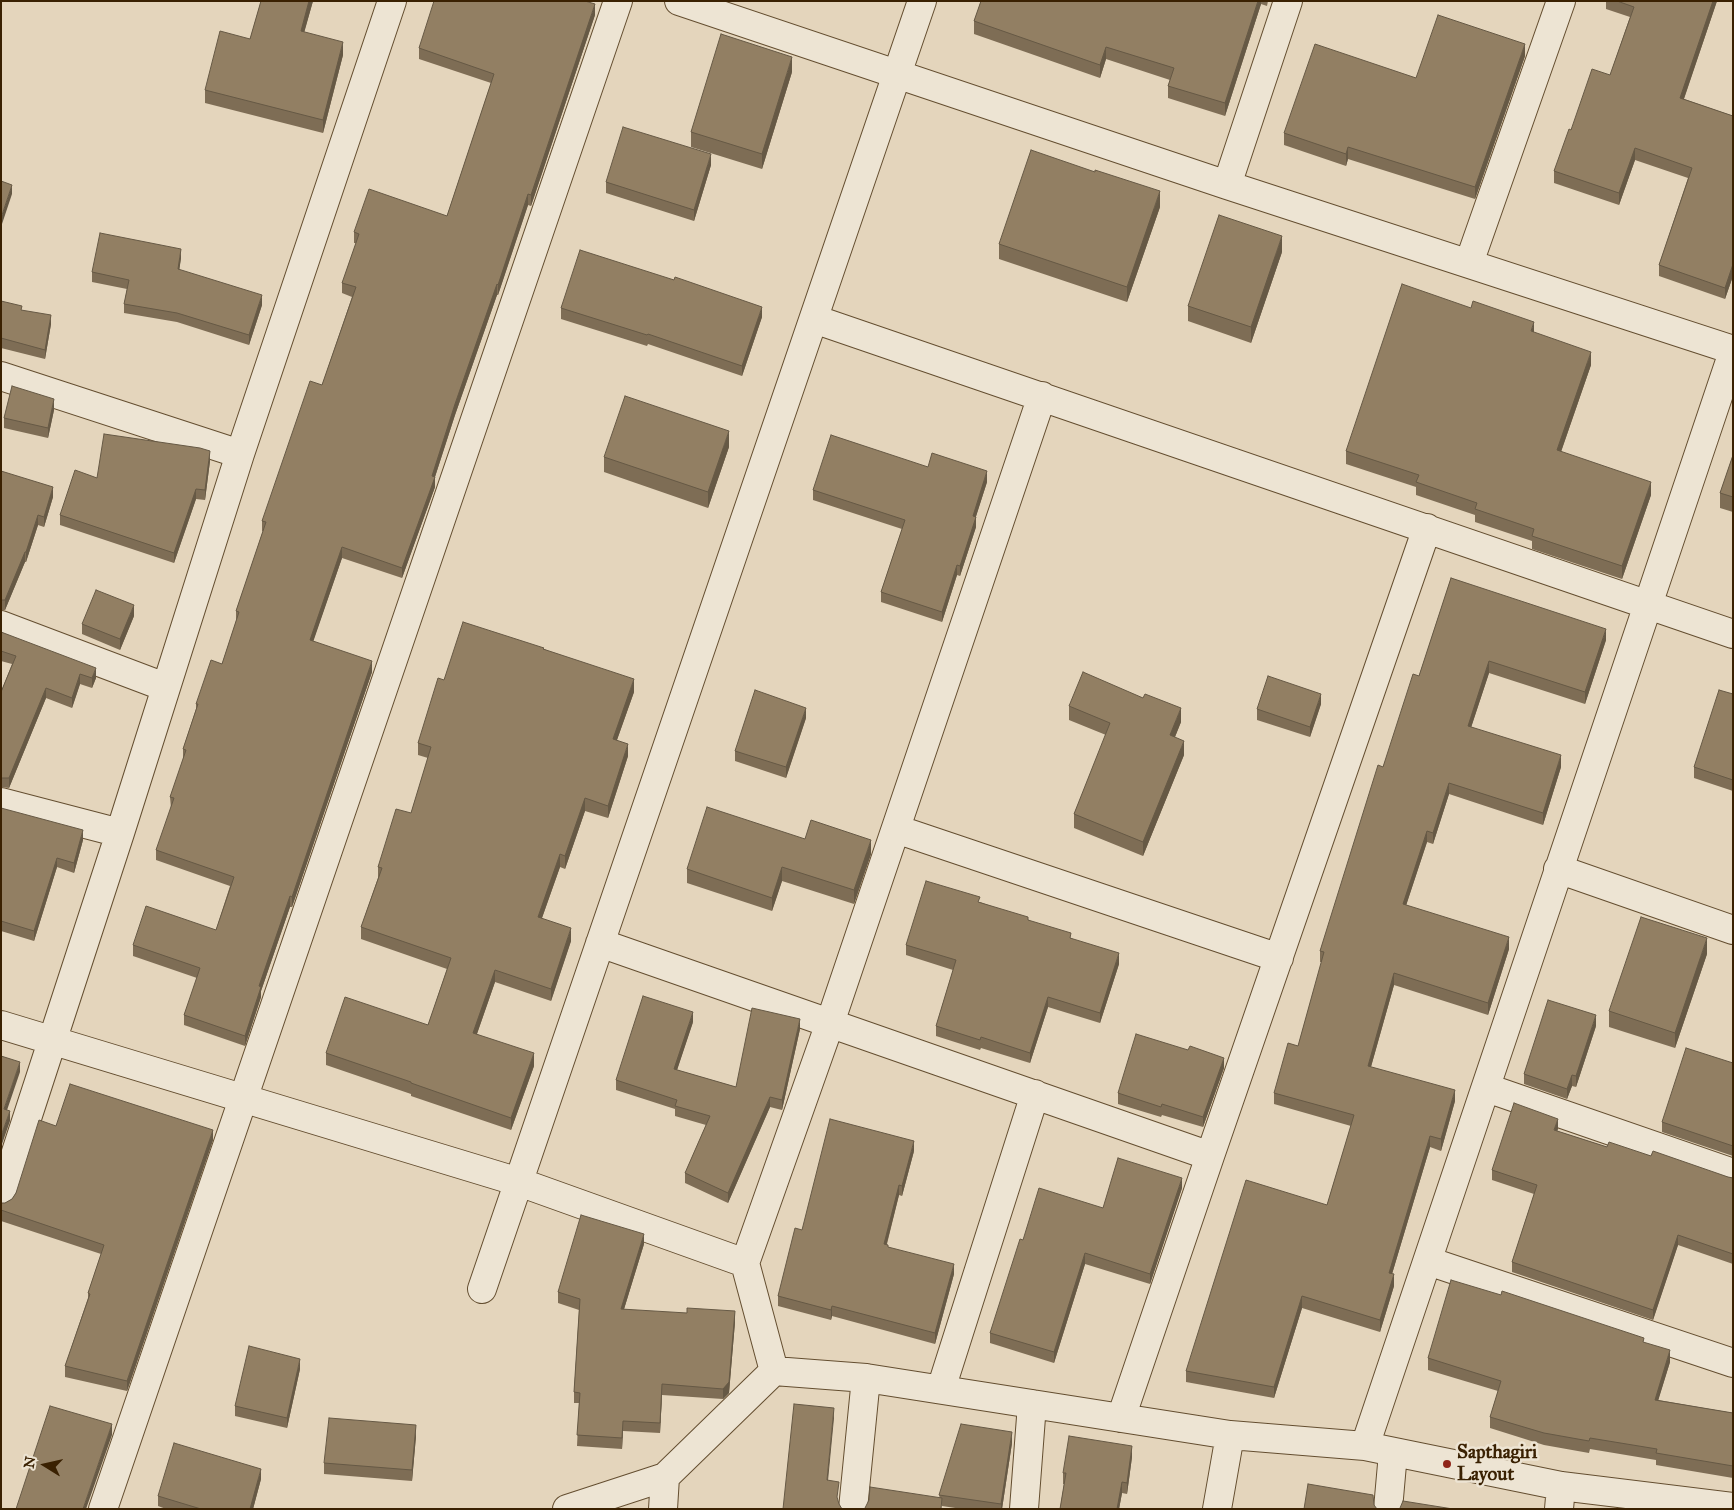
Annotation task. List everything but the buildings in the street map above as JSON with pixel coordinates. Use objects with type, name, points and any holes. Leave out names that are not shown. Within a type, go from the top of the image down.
[{"type":"street","points":[[1,1198],[120,833],[240,454],[392,1]]},
{"type":"street","points":[[103,1509],[618,1]]},
{"type":"street","points":[[679,1],[1227,185],[1733,351],[1558,869],[1487,1088],[1365,1446]]},
{"type":"street","points":[[482,1289],[922,1]]},
{"type":"street","points":[[1227,185],[1288,1]]},
{"type":"street","points":[[1469,263],[1561,1]]},
{"type":"street","points":[[814,318],[1733,634]]},
{"type":"street","points":[[1,376],[240,454]]},
{"type":"street","points":[[774,1371],[746,1263],[830,1023],[1042,396]]},
{"type":"street","points":[[1121,1418],[1428,528]]},
{"type":"street","points":[[1,625],[165,687]]},
{"type":"street","points":[[1,802],[120,833]]},
{"type":"street","points":[[896,829],[1279,958]]},
{"type":"street","points":[[1558,869],[1733,930]]},
{"type":"street","points":[[600,943],[1210,1156]]},
{"type":"street","points":[[1,1025],[519,1182],[746,1263]]},
{"type":"street","points":[[1487,1088],[1733,1173]]},
{"type":"street","points":[[941,1390],[1035,1094]]},
{"type":"street","points":[[1428,1261],[1733,1363]]},
{"type":"street","points":[[567,1509],[665,1477],[774,1371],[866,1378],[1230,1435],[1365,1446],[1560,1498],[1733,1506]]},
{"type":"street","points":[[853,1509],[866,1378]]},
{"type":"street","points":[[1024,1509],[1032,1404]]},
{"type":"street","points":[[1217,1509],[1230,1435]]},
{"type":"street","points":[[1388,1509],[1393,1453]]},
{"type":"street","points":[[663,1509],[665,1477]]},
{"type":"place","name":"Sapthagiri Layout","points":[[1447,1464]]}]
